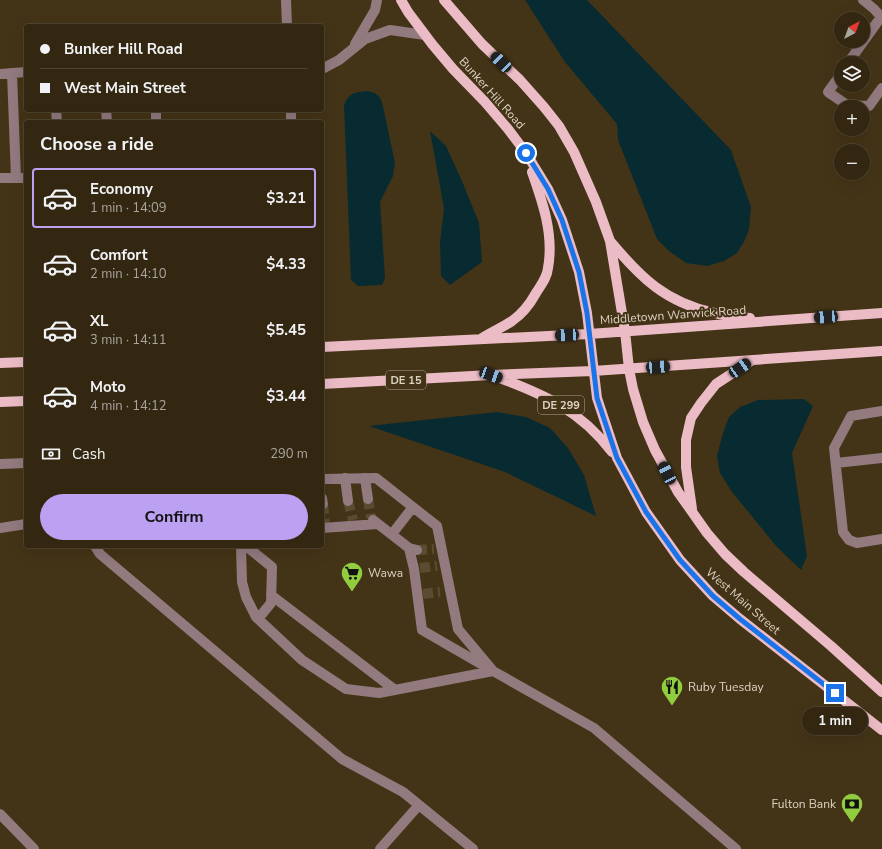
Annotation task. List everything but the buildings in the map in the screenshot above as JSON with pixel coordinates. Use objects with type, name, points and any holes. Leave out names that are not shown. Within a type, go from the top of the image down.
[{"type":"main road","name":"Bunker Hill Road","points":[[401,0],[425,35],[453,69],[485,102],[526,153],[548,189],[562,220],[579,272],[587,313],[593,371]]},
{"type":"main road","points":[[444,0],[482,44],[520,80],[544,107],[559,126],[574,152],[596,202],[610,241],[625,331]]},
{"type":"main road","points":[[479,339],[513,320],[523,311],[545,280],[548,269],[550,242],[548,224],[541,196],[526,153]]},
{"type":"main road","points":[[610,241],[638,273],[651,285],[670,297],[689,306],[714,313],[770,321]]},
{"type":"main road","name":"Middletown Warwick Road","points":[[324,347],[589,334],[882,313]]},
{"type":"main road","name":"West Main Street","points":[[625,331],[633,389],[643,422],[667,473],[692,513],[721,548],[744,572],[831,646],[882,692]]},
{"type":"main road","points":[[629,368],[882,351]]},
{"type":"main road","points":[[692,513],[686,467],[686,440],[691,418],[716,384],[752,360]]},
{"type":"main road","points":[[0,363],[24,362]]},
{"type":"main road","name":"DE 15","points":[[324,384],[629,368]]},
{"type":"main road","name":"West Main Street","points":[[593,371],[597,398],[617,458],[646,512],[671,548],[697,580],[713,596],[740,619],[882,730]]},
{"type":"main road","name":"DE 299","points":[[491,375],[547,397],[568,409],[580,417],[602,439],[617,458]]},
{"type":"main road","points":[[0,402],[24,401]]},
{"type":"street","points":[[286,0],[287,24]]},
{"type":"street","points":[[350,50],[375,10],[377,0]]},
{"type":"street","points":[[853,56],[881,18],[874,9],[863,0]]},
{"type":"street","points":[[324,68],[339,60],[365,39],[390,30],[425,35]]},
{"type":"street","points":[[0,74],[24,72]]},
{"type":"street","points":[[0,178],[21,178],[12,73]]},
{"type":"street","points":[[834,84],[828,92],[847,105],[869,106],[882,88]]},
{"type":"street","points":[[882,411],[850,416],[834,448],[843,532],[849,540],[857,542],[882,539]]},
{"type":"street","points":[[836,463],[882,458]]},
{"type":"street","points":[[0,464],[24,463]]},
{"type":"street","points":[[345,478],[348,501]]},
{"type":"street","points":[[365,478],[368,499]]},
{"type":"street","points":[[324,479],[376,478],[437,526],[441,565],[451,591],[458,629],[493,671]]},
{"type":"street","points":[[392,534],[413,507]]},
{"type":"street","points":[[324,526],[375,521],[413,549],[420,594],[422,630],[594,728],[736,849]]},
{"type":"street","points":[[0,528],[24,524]]},
{"type":"street","points":[[96,548],[100,554],[342,759],[403,792],[473,849]]},
{"type":"street","points":[[241,548],[242,582],[246,597],[258,619],[302,660],[346,689],[379,693],[493,671]]},
{"type":"street","points":[[248,548],[272,568],[271,603],[258,619]]},
{"type":"street","points":[[440,592],[451,591]]},
{"type":"street","points":[[272,595],[395,690]]},
{"type":"street","points":[[380,849],[419,805]]},
{"type":"street","points":[[2,819],[34,849]]},
{"type":"water","points":[[525,0],[587,0],[731,150],[751,207],[749,229],[744,242],[737,253],[724,261],[707,266],[686,263],[669,251],[657,239],[618,140],[617,124],[565,62]]},
{"type":"water","points":[[368,91],[377,95],[382,102],[395,163],[393,176],[380,202],[385,278],[382,285],[358,286],[351,280],[344,106],[348,98],[353,94]]},
{"type":"water","points":[[430,131],[446,146],[479,223],[482,262],[450,285],[441,276],[440,242],[444,208]]},
{"type":"water","points":[[804,399],[813,406],[792,453],[807,556],[801,570],[777,547],[732,492],[720,473],[717,456],[729,417],[740,407],[758,400]]},
{"type":"water","points":[[497,412],[526,417],[550,428],[568,448],[584,475],[596,516],[505,472],[369,426]]},
{"type":"tunnel","points":[[368,499],[371,518]]},
{"type":"tunnel","points":[[348,501],[353,520]]},
{"type":"tunnel","points":[[324,514],[325,523]]},
{"type":"tunnel","points":[[417,550],[434,549]]},
{"type":"tunnel","points":[[420,568],[437,566]]},
{"type":"tunnel","points":[[423,594],[440,592]]},
{"type":"place","name":"Wawa","points":[[352,592]]},
{"type":"place","name":"Ruby Tuesday","points":[[672,706]]},
{"type":"place","name":"Fulton Bank","points":[[852,824]]},
{"type":"route","points":[[526,153],[548,189],[562,220],[579,272],[587,313],[597,398],[617,458],[632,488],[662,536],[697,580],[740,619],[835,693]]}]
